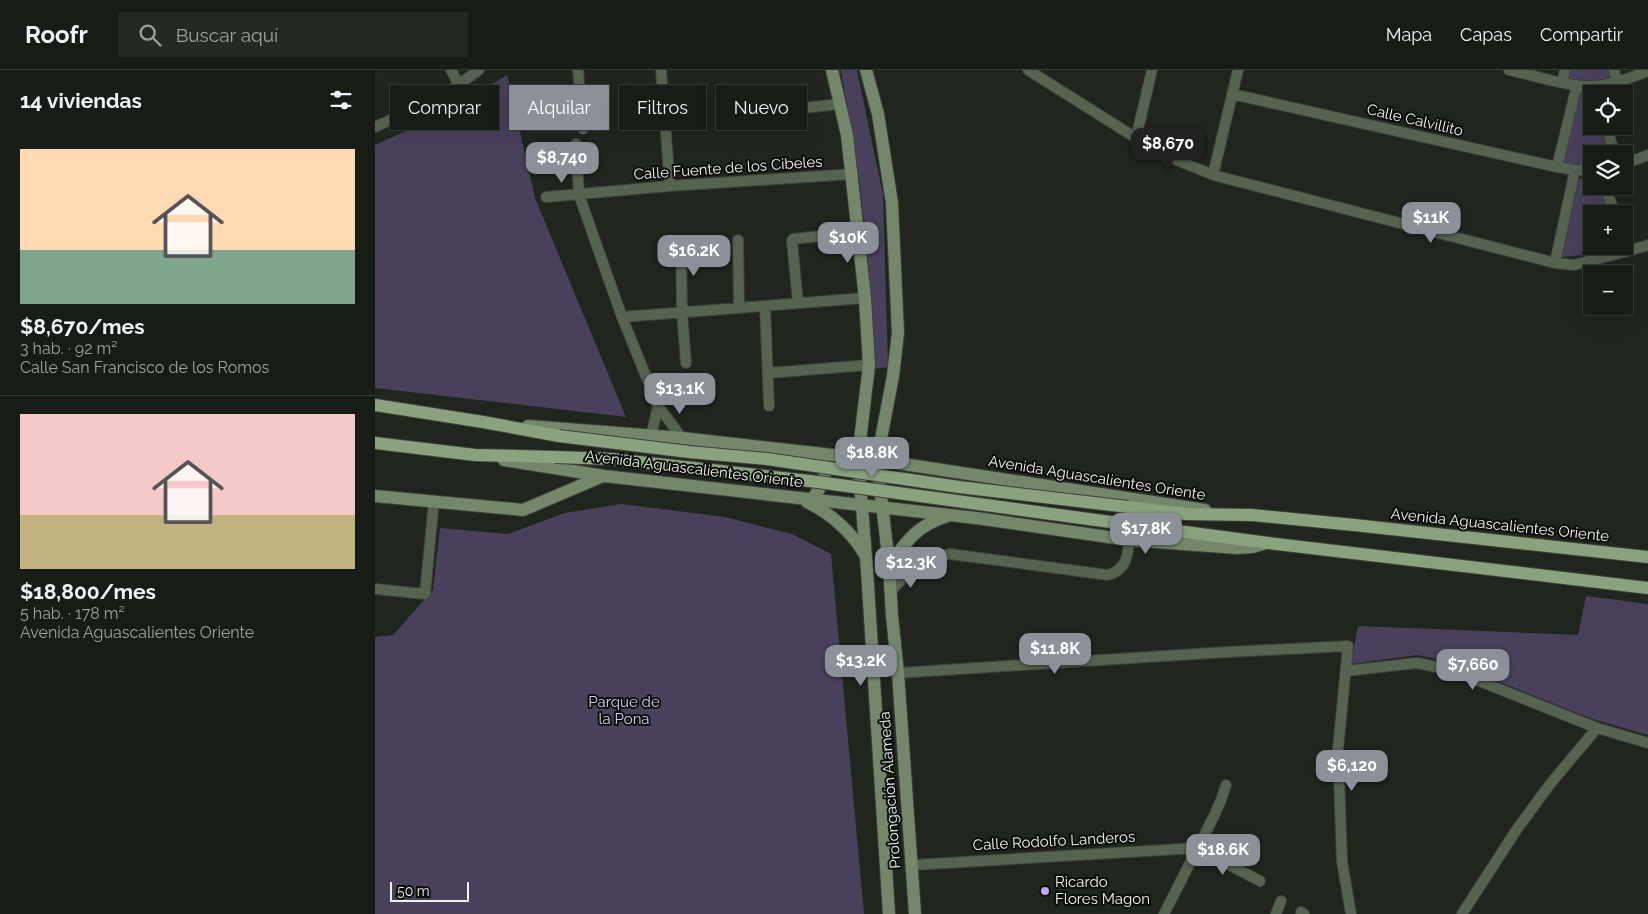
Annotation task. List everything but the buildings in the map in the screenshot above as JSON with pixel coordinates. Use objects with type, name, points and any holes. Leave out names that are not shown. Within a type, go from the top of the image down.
[{"type":"main road","name":"Avenida Aguascalientes Oriente","points":[[375,405],[559,436],[767,460],[959,487],[1187,514],[1230,514],[1354,525],[1648,558]]},
{"type":"main road","name":"Avenida Aguascalientes Oriente","points":[[375,443],[475,455],[612,459],[810,480],[1268,543],[1648,588]]},
{"type":"street","points":[[451,70],[459,85],[479,70]]},
{"type":"street","points":[[578,70],[579,85]]},
{"type":"street","points":[[661,70],[670,186]]},
{"type":"street","name":"Prolongación Alameda","points":[[832,70],[847,135],[853,174],[865,298],[869,364],[858,458],[889,914]]},
{"type":"street","name":"Prolongación Alameda","points":[[866,70],[878,114],[892,203],[898,333],[894,367],[877,460],[885,508],[890,592],[913,865],[915,914]]},
{"type":"street","points":[[1028,70],[1136,138],[1172,158],[1213,175],[1555,263],[1574,265],[1613,255]]},
{"type":"street","points":[[1136,138],[1152,70]]},
{"type":"street","points":[[1213,175],[1237,70]]},
{"type":"street","points":[[1509,70],[1583,87]]},
{"type":"street","points":[[1562,82],[1565,70]]},
{"type":"street","points":[[1614,70],[1617,82]]},
{"type":"street","points":[[1608,85],[1648,71]]},
{"type":"street","points":[[1557,168],[1577,85]]},
{"type":"street","name":"Calle Calvillito","points":[[1232,94],[1557,168],[1583,170]]},
{"type":"street","points":[[807,108],[840,104]]},
{"type":"street","points":[[375,127],[390,120]]},
{"type":"street","points":[[576,144],[579,195],[622,317],[658,406],[682,438]]},
{"type":"street","points":[[1633,161],[1648,156]]},
{"type":"street","points":[[1555,263],[1575,170]]},
{"type":"street","name":"Calle Fuente de los Cibeles","points":[[546,197],[670,186],[853,174]]},
{"type":"street","points":[[798,303],[793,239],[858,232]]},
{"type":"street","points":[[738,240],[739,307]]},
{"type":"street","points":[[681,244],[682,312],[686,363]]},
{"type":"street","points":[[1633,250],[1648,245]]},
{"type":"street","points":[[622,317],[865,298]]},
{"type":"street","points":[[765,306],[769,406]]},
{"type":"street","points":[[768,373],[869,364]]},
{"type":"street","points":[[651,436],[658,406]]},
{"type":"street","name":"Avenida Aguascalientes Oriente","points":[[483,422],[682,438],[877,460],[1230,514]]},
{"type":"street","points":[[815,453],[824,466],[826,476],[817,493],[805,499],[842,526],[866,556]]},
{"type":"street","name":"Avenida Aguascalientes Oriente","points":[[475,455],[604,476],[885,508],[1129,540],[1237,548],[1268,543]]},
{"type":"street","points":[[885,508],[885,485],[890,473],[900,464]]},
{"type":"street","points":[[375,496],[523,510],[604,476]]},
{"type":"street","points":[[375,589],[425,594],[434,501]]},
{"type":"street","points":[[889,565],[903,545],[916,532],[932,522],[949,516]]},
{"type":"street","points":[[890,592],[922,564],[937,556],[950,554],[1109,575],[1118,571],[1125,564],[1129,540]]},
{"type":"street","points":[[898,673],[1348,646],[1337,749],[1342,861],[1351,914]]},
{"type":"street","points":[[1346,671],[1416,664],[1452,670],[1597,728],[1648,743]]},
{"type":"street","points":[[1462,914],[1517,829],[1551,783],[1597,728]]},
{"type":"street","points":[[1164,914],[1221,800],[1225,786]]},
{"type":"street","points":[[1197,848],[1260,881]]},
{"type":"street","name":"Calle Rodolfo Landeros","points":[[913,865],[1197,848]]},
{"type":"street","points":[[1276,914],[1281,902]]},
{"type":"green space","points":[[841,70],[857,70],[883,195],[888,367],[872,369],[866,245],[859,178]]},
{"type":"green space","points":[[1570,70],[1610,70],[1612,78],[1589,81],[1568,79]]},
{"type":"green space","points":[[507,75],[509,85],[509,130],[520,130],[535,198],[626,417],[375,388],[375,145],[408,130],[499,130],[499,85],[491,85]]},
{"type":"green space","points":[[1580,90],[1583,90],[1583,135],[1604,135],[1608,145],[1583,145],[1583,166],[1562,163]]},
{"type":"green space","points":[[1577,179],[1583,179],[1583,195],[1604,195],[1607,205],[1583,205],[1583,255],[1562,257]]},
{"type":"green space","name":"Parque de la Pona","points":[[621,504],[725,517],[792,534],[831,554],[864,914],[375,914],[375,637],[393,635],[433,590],[440,528],[508,534],[565,513]]},
{"type":"green space","points":[[1586,596],[1648,604],[1648,735],[1592,719],[1447,661],[1417,655],[1351,664],[1358,626],[1578,635]]},
{"type":"place","name":"Ricardo Flores Magon","points":[[1045,891]]}]
